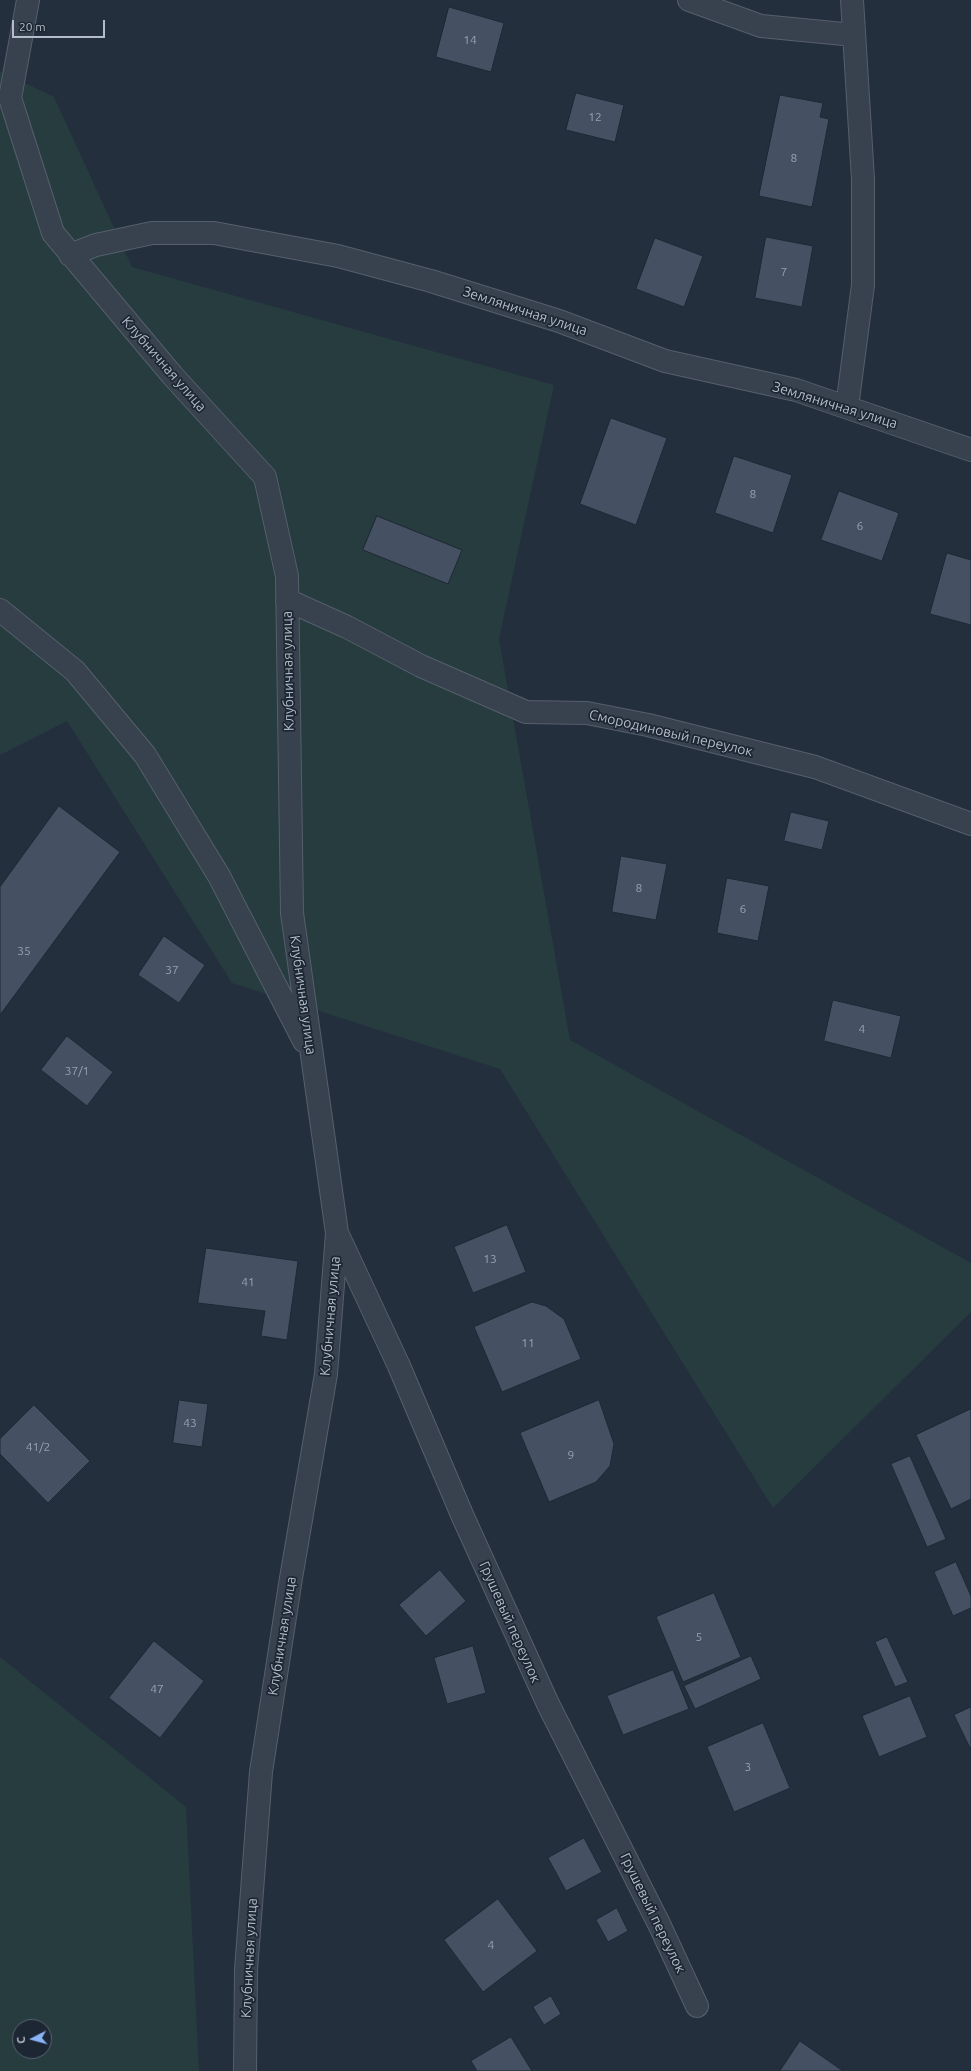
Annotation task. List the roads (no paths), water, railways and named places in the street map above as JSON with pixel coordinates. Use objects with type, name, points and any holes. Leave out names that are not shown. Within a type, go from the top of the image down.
[{"type":"street","name":"Клубничная улица","points":[[28,0],[10,98],[53,234],[172,375],[265,477],[287,576],[292,913],[337,1233],[326,1374],[291,1578],[261,1772],[246,1970],[245,2071]]},
{"type":"street","points":[[689,0],[761,26],[854,35]]},
{"type":"street","points":[[847,407],[862,285],[863,179],[852,0]]},
{"type":"street","name":"Земляничная улица","points":[[70,255],[96,245],[152,234],[214,233],[338,256],[431,281],[559,321],[665,361],[796,390],[971,450]]},
{"type":"street","name":"Смородиновый переулок","points":[[287,600],[347,627],[421,666],[526,712],[587,712],[648,725],[815,767],[971,824]]},
{"type":"street","points":[[0,610],[75,672],[145,755],[219,876],[311,1056]]},
{"type":"street","name":"Грушевый переулок","points":[[337,1233],[399,1366],[463,1518],[548,1704],[657,1919],[697,2006]]}]
